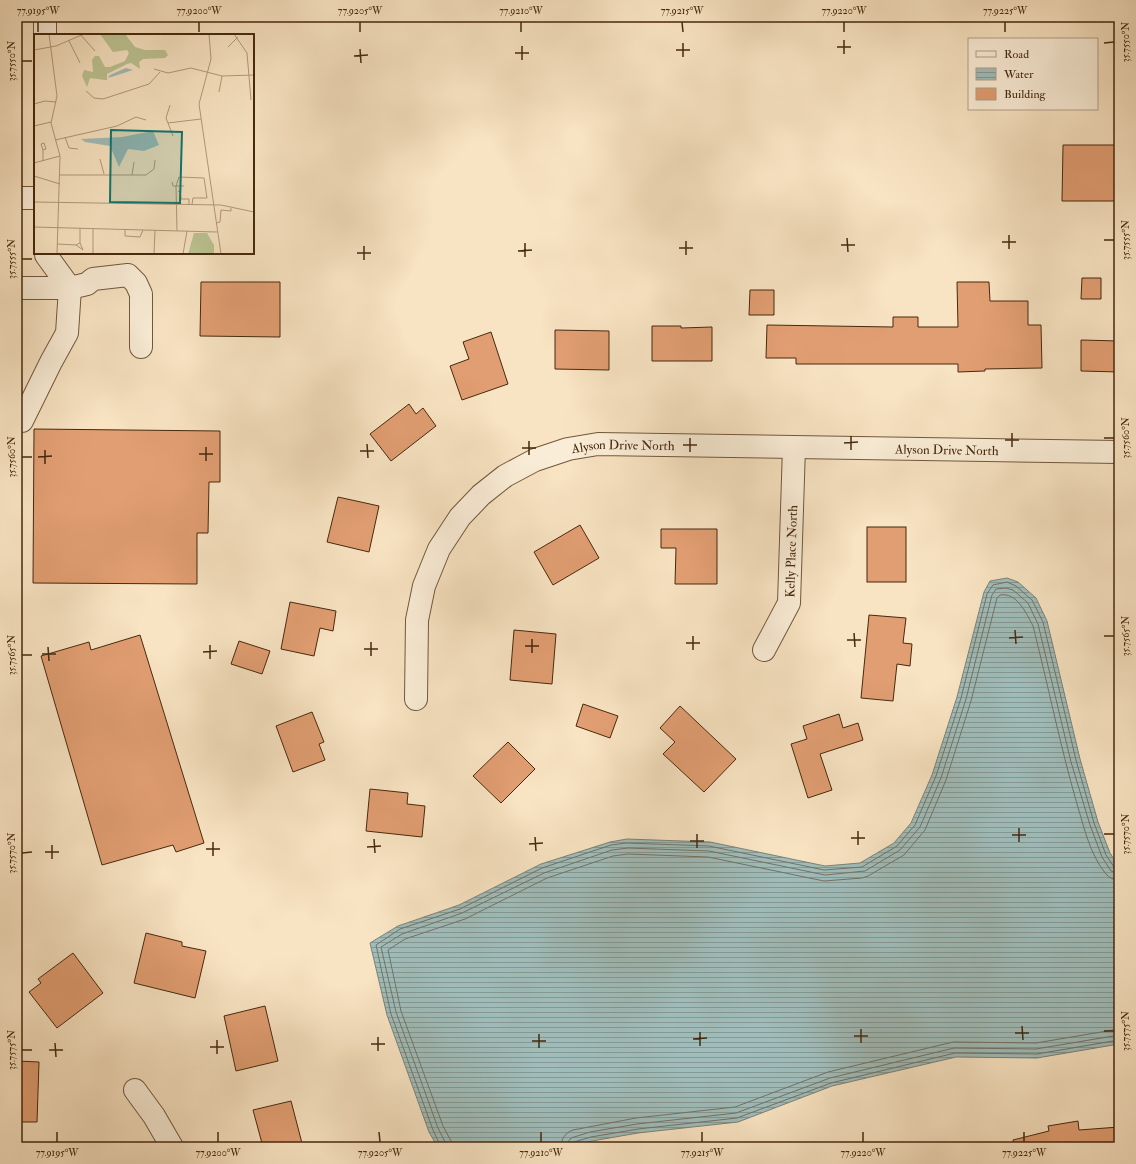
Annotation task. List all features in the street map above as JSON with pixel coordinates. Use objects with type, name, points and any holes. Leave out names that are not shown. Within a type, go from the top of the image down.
[{"type":"street","points":[[45,17],[45,34]]},
{"type":"street","points":[[17,198],[34,198]]},
{"type":"street","points":[[17,421],[22,421],[67,333],[70,288],[46,254]]},
{"type":"street","points":[[17,288],[70,288],[87,284],[93,279],[128,275],[136,283],[141,294],[141,347]]},
{"type":"street","name":"Alyson Drive North","points":[[416,698],[417,620],[424,586],[438,549],[460,517],[481,495],[505,476],[535,460],[568,449],[598,444],[1119,452]]},
{"type":"street","name":"Kelly Place North","points":[[764,650],[789,603],[794,447]]},
{"type":"street","points":[[135,1090],[154,1116],[172,1147]]},
{"type":"water","points":[[1007,578],[1018,582],[1036,598],[1047,621],[1080,759],[1098,822],[1110,853],[1119,867],[1119,1044],[1037,1058],[956,1057],[832,1086],[738,1122],[638,1133],[568,1147],[437,1146],[429,1132],[387,1015],[370,943],[398,926],[459,905],[541,864],[610,842],[627,839],[710,842],[825,866],[860,863],[894,843],[911,823],[932,775],[957,697],[984,592],[990,581]]},
{"type":"building","points":[[1063,145],[1119,145],[1119,201],[1062,201]]},
{"type":"building","points":[[1082,278],[1101,278],[1101,299],[1081,299]]},
{"type":"building","points":[[201,282],[280,282],[280,337],[200,336]]},
{"type":"building","points":[[957,282],[989,282],[990,301],[1028,301],[1028,325],[1041,325],[1042,368],[985,369],[985,371],[958,372],[958,364],[796,364],[796,358],[766,358],[767,325],[893,327],[893,317],[918,317],[918,327],[958,327]]},
{"type":"building","points":[[750,290],[774,290],[774,315],[749,315]]},
{"type":"building","points":[[652,326],[681,326],[681,328],[712,327],[712,361],[652,361]]},
{"type":"building","points":[[555,330],[609,331],[609,370],[555,369]]},
{"type":"building","points":[[491,332],[508,384],[462,400],[450,366],[469,359],[463,342]]},
{"type":"building","points":[[1081,340],[1119,341],[1119,372],[1081,371]]},
{"type":"building","points":[[409,404],[416,414],[423,408],[436,426],[391,461],[370,434]]},
{"type":"building","points":[[34,429],[220,431],[220,482],[209,482],[208,533],[197,533],[197,584],[33,583]]},
{"type":"building","points":[[338,497],[379,506],[369,552],[327,542]]},
{"type":"building","points":[[580,525],[599,558],[553,585],[534,552]]},
{"type":"building","points":[[867,527],[906,527],[906,582],[867,582]]},
{"type":"building","points":[[661,529],[717,529],[717,584],[675,584],[676,548],[661,548]]},
{"type":"building","points":[[290,602],[336,611],[333,631],[320,628],[314,656],[281,649]]},
{"type":"building","points":[[869,615],[906,618],[903,643],[912,644],[910,666],[897,664],[893,701],[861,698]]},
{"type":"building","points":[[514,630],[556,634],[552,684],[510,680]]},
{"type":"building","points":[[140,635],[204,843],[176,852],[173,845],[102,865],[41,656],[89,642],[91,650]]},
{"type":"building","points":[[239,641],[270,651],[262,674],[231,664]]},
{"type":"building","points":[[583,704],[618,716],[610,738],[576,726]]},
{"type":"building","points":[[680,706],[736,759],[704,792],[663,754],[675,742],[660,728]]},
{"type":"building","points":[[312,712],[324,742],[319,744],[325,760],[293,772],[276,726]]},
{"type":"building","points":[[839,714],[843,728],[858,723],[863,740],[820,754],[832,790],[808,798],[791,744],[807,739],[803,726]]},
{"type":"building","points":[[508,742],[535,769],[501,803],[473,776]]},
{"type":"building","points":[[370,789],[408,793],[407,804],[425,806],[422,837],[366,831]]},
{"type":"building","points":[[146,933],[182,942],[182,946],[206,951],[195,998],[134,983]]},
{"type":"building","points":[[73,953],[103,993],[57,1028],[29,992],[41,983],[38,979]]},
{"type":"building","points":[[265,1006],[278,1061],[236,1071],[224,1016]]},
{"type":"building","points":[[17,1061],[39,1062],[37,1122],[17,1122]]},
{"type":"building","points":[[291,1101],[303,1147],[263,1147],[253,1110]]},
{"type":"building","points":[[1078,1121],[1079,1130],[1119,1127],[1119,1147],[1014,1147],[1013,1140],[1049,1131],[1048,1126]]}]
